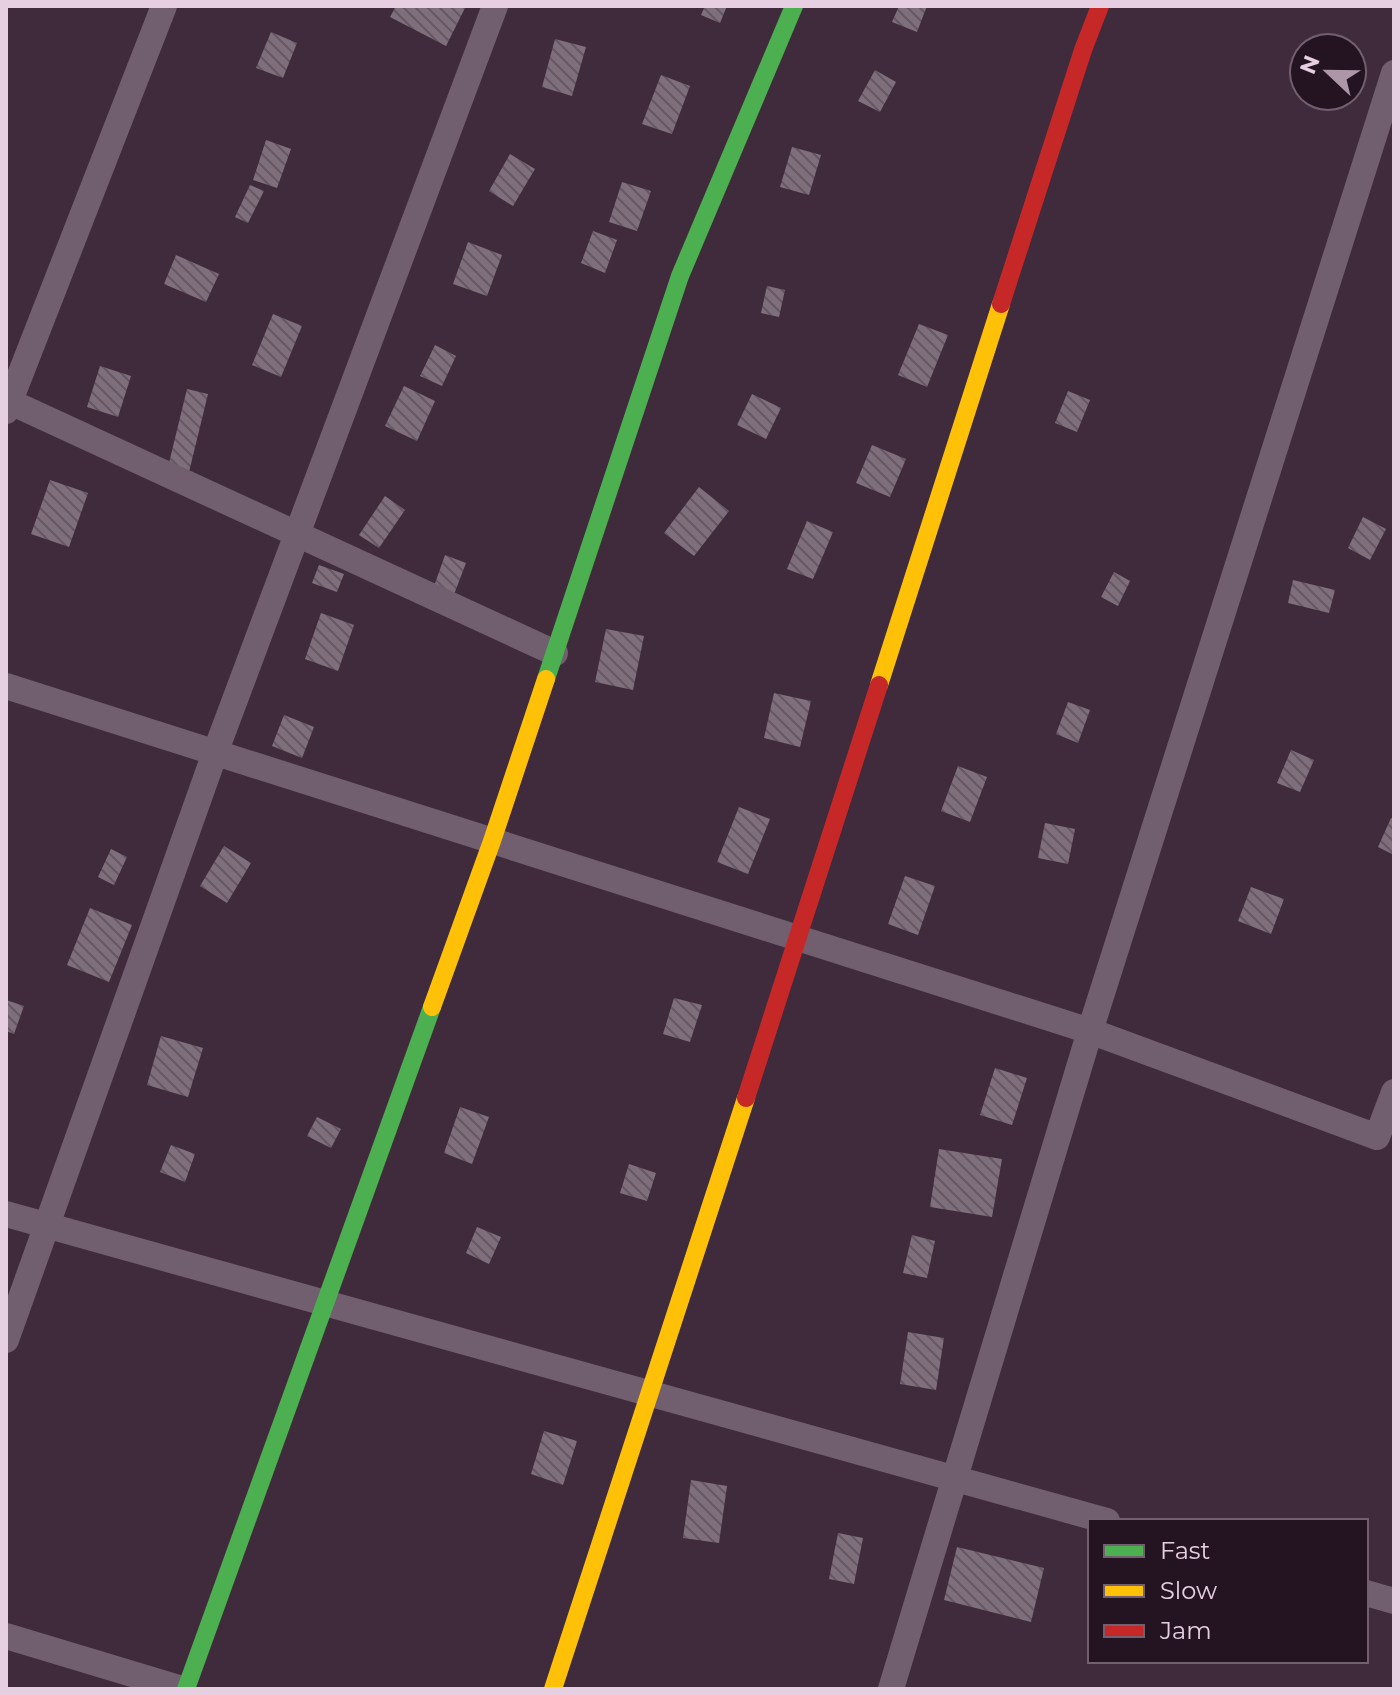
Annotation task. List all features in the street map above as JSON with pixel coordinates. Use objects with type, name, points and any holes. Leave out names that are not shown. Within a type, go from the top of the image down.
[{"type":"street","points":[[164,6],[7,405],[555,653]]},
{"type":"street","points":[[6,1340],[215,753],[495,6]]},
{"type":"street","points":[[6,1636],[184,1689],[492,841],[680,276],[794,6]]},
{"type":"street","points":[[553,1689],[1083,50],[1100,6]]},
{"type":"street","points":[[891,1689],[1090,1031],[1394,73]]},
{"type":"street","points":[[6,686],[1090,1031],[1377,1137],[1394,1092]]},
{"type":"street","points":[[6,1214],[1100,1519]]},
{"type":"street","points":[[1368,1594],[1394,1601]]},
{"type":"building","points":[[396,6],[466,6],[446,46],[390,17]]},
{"type":"building","points":[[705,6],[727,6],[720,23],[701,15]]},
{"type":"building","points":[[899,6],[927,6],[917,32],[892,22]]},
{"type":"building","points":[[271,32],[297,43],[283,78],[256,68]]},
{"type":"building","points":[[555,39],[586,47],[572,96],[542,87]]},
{"type":"building","points":[[875,70],[896,82],[880,112],[858,101]]},
{"type":"building","points":[[661,75],[690,86],[672,134],[642,124]]},
{"type":"building","points":[[266,140],[291,149],[277,188],[253,180]]},
{"type":"building","points":[[792,147],[821,155],[809,195],[780,187]]},
{"type":"building","points":[[510,154],[535,169],[513,206],[489,191]]},
{"type":"building","points":[[622,182],[651,191],[637,231],[609,222]]},
{"type":"building","points":[[250,185],[264,191],[248,223],[235,217]]},
{"type":"building","points":[[593,231],[617,240],[605,273],[581,263]]},
{"type":"building","points":[[468,242],[502,255],[487,296],[453,284]]},
{"type":"building","points":[[176,255],[219,274],[206,302],[164,284]]},
{"type":"building","points":[[767,286],[785,290],[779,317],[761,313]]},
{"type":"building","points":[[273,314],[302,326],[281,377],[252,365]]},
{"type":"building","points":[[919,324],[948,335],[927,387],[898,375]]},
{"type":"building","points":[[435,345],[456,356],[442,386],[420,376]]},
{"type":"building","points":[[100,366],[131,376],[118,417],[87,407]]},
{"type":"building","points":[[404,386],[435,401],[417,441],[385,426]]},
{"type":"building","points":[[187,389],[208,394],[189,472],[168,467]]},
{"type":"building","points":[[1068,391],[1090,400],[1077,432],[1055,423]]},
{"type":"building","points":[[752,394],[781,408],[766,439],[737,425]]},
{"type":"building","points":[[872,445],[906,459],[890,497],[856,483]]},
{"type":"building","points":[[50,480],[88,493],[69,547],[31,534]]},
{"type":"building","points":[[699,487],[729,511],[694,556],[664,533]]},
{"type":"building","points":[[385,496],[405,510],[379,548],[359,535]]},
{"type":"building","points":[[1363,517],[1386,529],[1370,560],[1348,548]]},
{"type":"building","points":[[807,521],[833,532],[813,579],[787,569]]},
{"type":"building","points":[[445,555],[466,563],[453,597],[433,589]]},
{"type":"building","points":[[319,565],[344,574],[337,592],[312,583]]},
{"type":"building","points":[[1114,572],[1130,581],[1118,606],[1101,597]]},
{"type":"building","points":[[1293,580],[1335,590],[1329,613],[1288,603]]},
{"type":"building","points":[[321,613],[354,625],[338,671],[305,659]]},
{"type":"building","points":[[606,629],[644,636],[633,690],[595,682]]},
{"type":"building","points":[[774,693],[811,701],[800,747],[764,738]]},
{"type":"building","points":[[1068,702],[1090,710],[1078,743],[1056,734]]},
{"type":"building","points":[[284,715],[314,727],[302,758],[272,746]]},
{"type":"building","points":[[1291,750],[1314,760],[1300,792],[1277,783]]},
{"type":"building","points":[[958,766],[987,777],[970,822],[941,811]]},
{"type":"building","points":[[739,807],[770,819],[748,874],[717,862]]},
{"type":"building","points":[[1391,818],[1394,819],[1394,855],[1378,847]]},
{"type":"building","points":[[1045,823],[1075,829],[1068,864],[1038,858]]},
{"type":"building","points":[[224,846],[251,863],[227,903],[200,886]]},
{"type":"building","points":[[111,849],[127,857],[114,885],[98,877]]},
{"type":"building","points":[[905,876],[935,886],[918,935],[888,924]]},
{"type":"building","points":[[1251,887],[1284,899],[1271,934],[1238,921]]},
{"type":"building","points":[[90,908],[132,925],[109,982],[67,965]]},
{"type":"building","points":[[674,998],[702,1005],[690,1042],[663,1034]]},
{"type":"building","points":[[6,1000],[24,1006],[14,1034],[6,1031]]},
{"type":"building","points":[[161,1036],[203,1048],[188,1097],[147,1085]]},
{"type":"building","points":[[995,1068],[1027,1078],[1012,1125],[980,1115]]},
{"type":"building","points":[[460,1107],[489,1117],[472,1164],[444,1153]]},
{"type":"building","points":[[317,1117],[341,1129],[331,1148],[307,1136]]},
{"type":"building","points":[[171,1145],[195,1154],[185,1182],[160,1172]]},
{"type":"building","points":[[939,1149],[1002,1159],[992,1217],[930,1207]]},
{"type":"building","points":[[629,1164],[656,1173],[647,1201],[620,1193]]},
{"type":"building","points":[[477,1227],[501,1237],[489,1264],[466,1253]]},
{"type":"building","points":[[912,1235],[935,1241],[927,1278],[903,1273]]},
{"type":"building","points":[[908,1332],[944,1338],[936,1390],[900,1384]]},
{"type":"building","points":[[544,1431],[577,1441],[563,1485],[531,1474]]},
{"type":"building","points":[[691,1480],[727,1486],[719,1543],[683,1538]]},
{"type":"building","points":[[838,1533],[863,1538],[854,1584],[829,1579]]},
{"type":"building","points":[[957,1547],[1044,1568],[1031,1622],[944,1600]]},
{"type":"traffic: fast","points":[[546,679],[680,276],[794,6]]},
{"type":"traffic: fast","points":[[186,1689],[432,1007]]},
{"type":"traffic: slow","points":[[879,685],[1001,304]]},
{"type":"traffic: slow","points":[[432,1007],[546,679]]},
{"type":"traffic: slow","points":[[553,1689],[746,1098]]},
{"type":"traffic: jam","points":[[1001,304],[1100,6]]},
{"type":"traffic: jam","points":[[746,1098],[879,685]]}]
